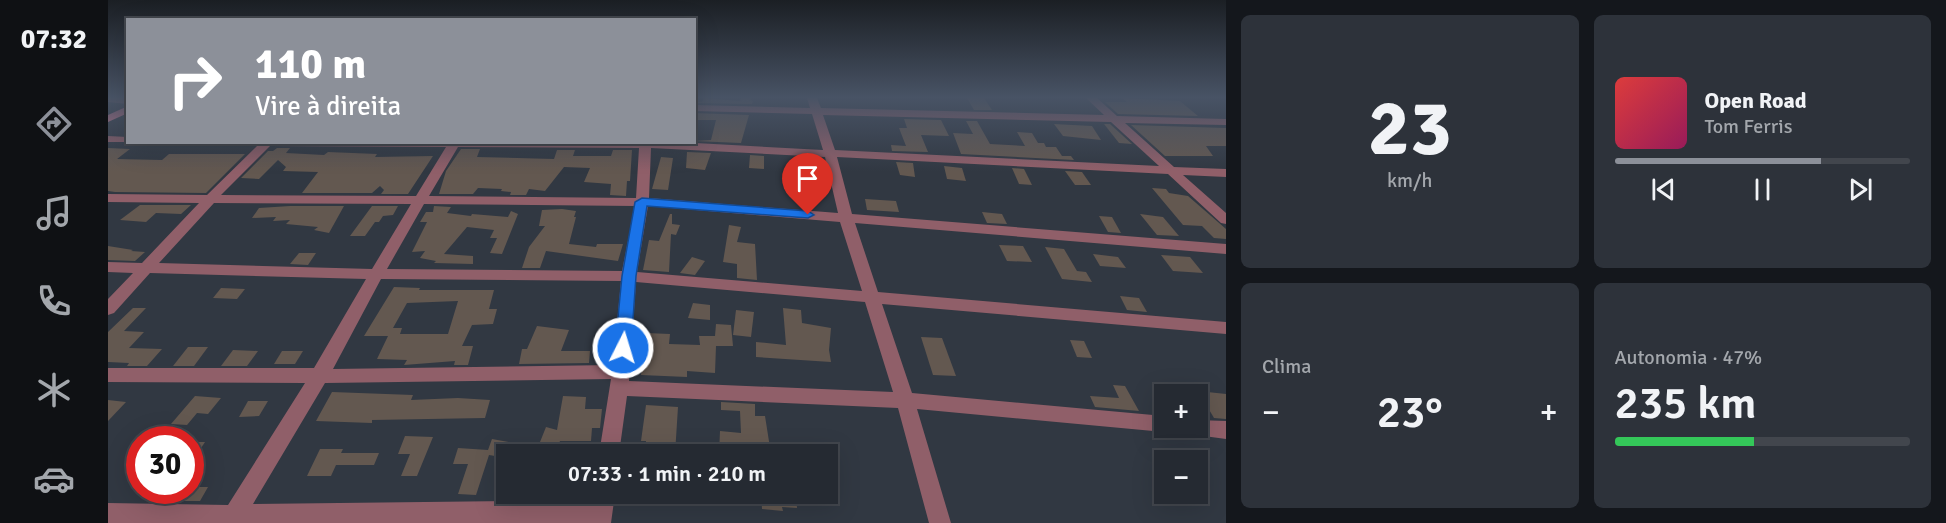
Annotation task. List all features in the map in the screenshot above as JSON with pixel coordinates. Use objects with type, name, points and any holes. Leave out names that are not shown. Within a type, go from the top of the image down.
[{"type":"street","points":[[819,122],[830,153],[846,218],[905,400],[940,523]]},
{"type":"street","points":[[1119,122],[1226,220]]},
{"type":"street","points":[[108,139],[126,140]]},
{"type":"street","points":[[108,309],[208,201],[265,144]]},
{"type":"street","points":[[232,519],[320,375],[376,274],[454,144]]},
{"type":"street","points":[[610,444],[620,380],[629,276],[642,202],[645,144],[1226,173]]},
{"type":"street","points":[[108,198],[208,201],[642,202],[1226,249]]},
{"type":"street","points":[[108,267],[376,274],[629,276],[1226,328]]},
{"type":"street","points":[[108,375],[320,375],[620,380],[905,400],[1154,423]]},
{"type":"street","points":[[1208,429],[1226,430]]},
{"type":"street","points":[[108,514],[232,519],[602,509]]},
{"type":"building","points":[[715,122],[747,122],[741,143],[696,141],[711,140]]},
{"type":"building","points":[[905,122],[942,122],[949,136],[921,135],[928,152],[892,151],[891,145],[906,146],[899,128],[907,128]]},
{"type":"building","points":[[967,122],[978,122],[990,144],[1025,146],[1017,132],[1032,133],[1038,143],[1044,143],[1046,147],[1056,147],[1062,156],[1071,156],[1074,160],[961,154],[953,133],[973,134]]},
{"type":"building","points":[[1054,124],[1092,126],[1101,140],[1063,136]]},
{"type":"building","points":[[1104,124],[1110,124],[1132,144],[1119,143]]},
{"type":"building","points":[[1131,125],[1226,128],[1226,146],[1206,146],[1213,156],[1165,156]]},
{"type":"building","points":[[108,148],[130,149],[117,159],[162,160],[169,154],[245,154],[206,193],[115,192],[108,191]]},
{"type":"building","points":[[290,148],[286,153],[324,155],[328,152],[377,154],[375,157],[433,156],[408,194],[381,194],[384,190],[380,186],[372,193],[302,193],[318,172],[283,171],[286,167],[278,160],[259,179],[241,178],[268,151]]},
{"type":"building","points":[[461,149],[480,149],[477,157],[554,159],[557,150],[575,150],[573,156],[611,156],[613,150],[632,150],[630,181],[627,181],[626,196],[610,195],[611,184],[584,182],[590,168],[564,167],[545,191],[529,189],[526,195],[510,195],[511,192],[501,191],[502,189],[478,188],[473,194],[439,194],[446,171]]},
{"type":"building","points":[[687,152],[711,153],[705,170],[686,168]]},
{"type":"building","points":[[750,155],[764,156],[764,169],[749,168]]},
{"type":"building","points":[[661,157],[673,158],[668,190],[652,189]]},
{"type":"building","points":[[896,162],[913,163],[915,177],[900,175]]},
{"type":"building","points":[[944,166],[962,168],[966,181],[947,179]]},
{"type":"building","points":[[1012,168],[1024,169],[1032,185],[1019,184]]},
{"type":"building","points":[[1065,171],[1082,172],[1091,185],[1075,185]]},
{"type":"building","points":[[1152,188],[1166,189],[1169,193],[1188,196],[1226,229],[1226,239],[1214,238],[1202,226],[1183,225]]},
{"type":"building","points":[[865,199],[896,201],[899,212],[867,210]]},
{"type":"building","points":[[140,205],[191,205],[181,214],[156,213],[146,222],[120,220]]},
{"type":"building","points":[[344,206],[329,233],[314,230],[318,227],[286,224],[290,220],[273,221],[276,217],[252,218],[259,208]]},
{"type":"building","points":[[372,206],[398,206],[393,215],[383,216],[379,222],[375,222],[365,236],[350,236]]},
{"type":"building","points":[[434,206],[451,207],[447,213],[471,216],[472,214],[508,217],[511,211],[518,214],[502,254],[490,253],[497,238],[490,238],[494,230],[467,227],[444,254],[473,256],[473,264],[434,263],[436,261],[420,258],[425,251],[412,252],[427,222],[420,222],[426,212],[433,212]]},
{"type":"building","points":[[542,210],[576,211],[569,244],[596,247],[597,244],[623,244],[618,261],[546,251],[540,268],[522,268],[529,247],[545,226],[539,226]]},
{"type":"building","points":[[982,212],[1002,214],[1007,224],[987,223]]},
{"type":"building","points":[[670,214],[672,214],[672,224],[680,225],[676,235],[671,234],[669,272],[643,270],[649,240],[659,241]]},
{"type":"building","points":[[1140,214],[1163,217],[1179,236],[1157,235]]},
{"type":"building","points":[[1099,216],[1112,217],[1121,233],[1108,232]]},
{"type":"building","points":[[729,225],[741,227],[737,242],[755,244],[757,280],[737,278],[737,264],[723,262]]},
{"type":"building","points":[[999,245],[1023,246],[1032,262],[1007,261]]},
{"type":"building","points":[[108,246],[145,252],[135,261],[108,260]]},
{"type":"building","points":[[1045,247],[1064,249],[1077,271],[1086,272],[1092,282],[1062,279]]},
{"type":"building","points":[[299,253],[316,253],[308,265],[290,264]]},
{"type":"building","points":[[1093,254],[1118,257],[1126,268],[1100,266]]},
{"type":"building","points":[[1161,255],[1190,257],[1203,273],[1173,271]]},
{"type":"building","points":[[692,257],[705,261],[695,275],[680,273]]},
{"type":"building","points":[[394,287],[420,288],[419,290],[494,290],[489,309],[497,309],[493,324],[472,325],[462,346],[473,346],[468,365],[454,365],[455,361],[404,365],[407,360],[377,359],[388,336],[364,336]],"holes":[[[458,301],[448,334],[400,334],[402,328],[393,328],[407,303]]]},
{"type":"building","points":[[221,288],[245,289],[237,299],[213,298]]},
{"type":"building","points":[[1120,296],[1139,298],[1147,312],[1127,310]]},
{"type":"building","points":[[693,303],[710,305],[710,320],[688,318]]},
{"type":"building","points":[[133,308],[146,308],[124,331],[144,332],[129,348],[162,349],[147,366],[127,366],[129,363],[108,362],[108,332]]},
{"type":"building","points":[[783,308],[801,310],[802,323],[831,328],[829,350],[831,362],[756,357],[756,342],[786,345]]},
{"type":"building","points":[[736,310],[754,312],[751,337],[733,335]]},
{"type":"building","points":[[716,324],[731,325],[733,346],[716,346],[715,373],[687,371],[687,377],[641,375],[646,333],[670,334],[669,344],[700,345],[699,336],[715,336]]},
{"type":"building","points":[[537,326],[569,330],[561,351],[590,351],[589,363],[519,364],[522,349],[527,349]]},
{"type":"building","points":[[921,337],[942,338],[956,376],[933,375]]},
{"type":"building","points":[[1070,340],[1084,341],[1092,358],[1077,357]]},
{"type":"building","points":[[188,347],[208,347],[194,366],[173,366]]},
{"type":"building","points":[[233,350],[258,351],[247,366],[221,366]]},
{"type":"building","points":[[282,351],[303,351],[295,364],[274,364]]},
{"type":"building","points":[[1113,385],[1125,386],[1139,411],[1095,407],[1090,396],[1119,398]]},
{"type":"building","points":[[332,392],[413,395],[411,400],[458,398],[490,400],[485,418],[372,420],[372,423],[316,421]]},
{"type":"building","points":[[1208,392],[1226,394],[1226,419],[1214,418],[1208,408]]},
{"type":"building","points":[[195,396],[221,398],[208,414],[197,413],[187,425],[171,424]]},
{"type":"building","points":[[563,396],[586,397],[585,409],[602,409],[600,428],[592,428],[591,441],[539,444],[546,427],[557,430]]},
{"type":"building","points":[[108,400],[126,402],[108,421]]},
{"type":"building","points":[[248,401],[268,401],[259,416],[239,417]]},
{"type":"building","points":[[721,402],[755,404],[755,416],[765,416],[769,444],[719,444],[720,431],[741,433],[740,411],[721,410]]},
{"type":"building","points":[[646,405],[678,407],[676,444],[646,444],[646,441],[641,441]]},
{"type":"building","points":[[405,436],[433,437],[417,476],[401,476],[410,454],[398,454]]},
{"type":"building","points":[[492,439],[514,443],[496,444],[496,456],[489,455],[476,495],[458,494],[468,464],[453,464],[458,448],[488,450]]},
{"type":"building","points":[[320,449],[343,449],[341,453],[379,453],[374,465],[336,465],[331,476],[307,476]]},
{"type":"building","points":[[762,504],[797,504],[797,508],[782,507],[783,511],[762,509]]},
{"type":"route","points":[[623,348],[629,276],[642,202],[808,215]]}]
